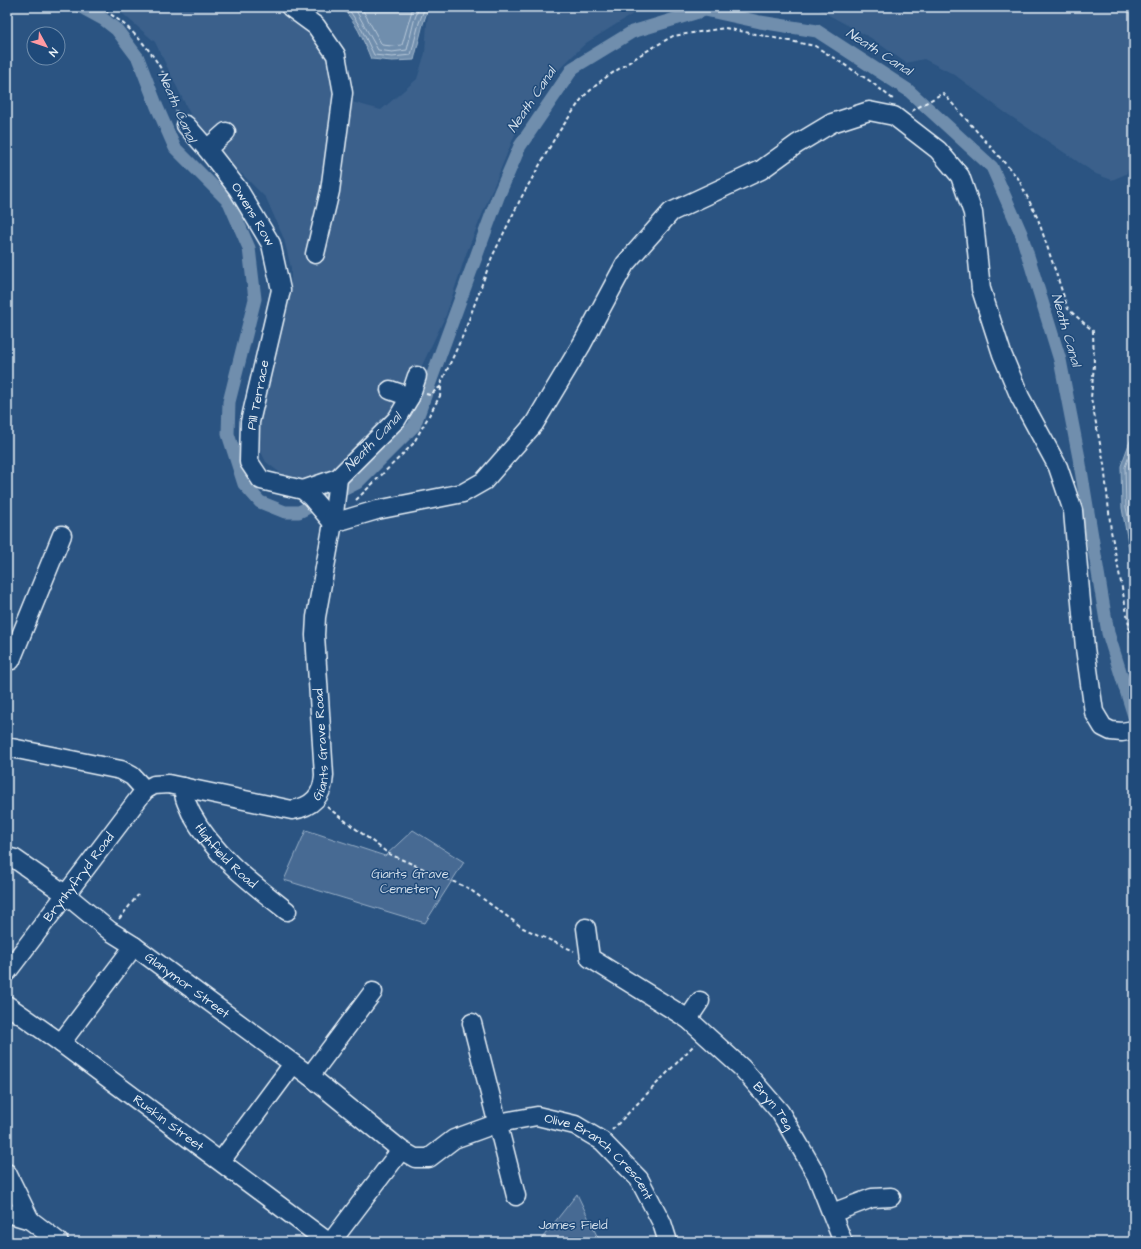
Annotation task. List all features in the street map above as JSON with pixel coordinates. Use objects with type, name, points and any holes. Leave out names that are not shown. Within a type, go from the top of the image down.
[{"type":"street","points":[[290,7],[316,26],[336,55],[343,93],[330,191],[315,254]]},
{"type":"street","points":[[417,376],[410,397],[397,419],[338,480],[326,505],[378,510],[463,493],[484,481],[534,424],[582,344],[625,264],[671,212],[761,170],[797,144],[832,123],[869,111],[894,116],[938,150],[960,176],[973,213],[981,289],[1002,354],[1020,397],[1058,467],[1073,511],[1085,648],[1094,712],[1103,726],[1111,731],[1128,731]]},
{"type":"street","name":"Owens Row","points":[[186,125],[238,188],[271,244],[281,290]]},
{"type":"street","points":[[207,149],[226,132]]},
{"type":"street","name":"Pill Terrace","points":[[281,290],[250,422],[249,462],[261,480],[326,505]]},
{"type":"street","points":[[390,390],[410,397]]},
{"type":"street","name":"Giants Grave Road","points":[[149,788],[168,784],[292,810],[303,808],[317,798],[324,786],[324,776],[315,641],[316,617],[326,505],[338,480]]},
{"type":"street","points":[[7,660],[11,660],[62,535]]},
{"type":"street","points":[[7,747],[121,770],[149,788]]},
{"type":"street","name":"Highfield Road","points":[[184,787],[183,796],[212,846],[227,862],[287,911]]},
{"type":"street","name":"Brynhyfryd Road","points":[[7,972],[64,894],[149,788]]},
{"type":"street","name":"Glanymor Street","points":[[10,862],[64,894],[110,931],[134,946],[310,1076],[408,1154]]},
{"type":"street","points":[[586,928],[590,958]]},
{"type":"street","points":[[61,1043],[134,946]]},
{"type":"street","name":"Bryn Teg","points":[[590,958],[688,1020],[742,1068],[780,1112],[816,1174],[843,1242]]},
{"type":"street","points":[[310,1076],[373,992]]},
{"type":"street","points":[[688,1020],[700,1001]]},
{"type":"street","name":"Ruskin Street","points":[[7,1005],[61,1043],[330,1242]]},
{"type":"street","points":[[472,1023],[516,1196]]},
{"type":"street","points":[[221,1161],[293,1064]]},
{"type":"street","name":"Olive Branch Crescent","points":[[408,1154],[429,1158],[454,1139],[498,1124],[537,1116],[575,1125],[602,1141],[639,1179],[662,1223],[668,1242]]},
{"type":"street","points":[[330,1242],[408,1154]]},
{"type":"street","points":[[7,1173],[30,1220]]},
{"type":"street","points":[[832,1213],[872,1198],[891,1197]]},
{"type":"street","points":[[7,1213],[30,1220],[59,1242]]},
{"type":"path","points":[[99,7],[114,15],[147,47],[167,81],[177,111],[186,125]]},
{"type":"path","points":[[326,505],[413,444],[440,396],[442,381],[464,333],[492,257],[520,198],[556,136],[583,97],[602,80],[640,55],[674,36],[725,28],[815,46],[870,81],[898,103]]},
{"type":"path","points":[[910,112],[943,93],[1018,178],[1038,219],[1068,309],[1093,331],[1094,365],[1091,398],[1104,464],[1111,531],[1134,650]]},
{"type":"path","points":[[430,395],[441,386]]},
{"type":"path","points":[[317,798],[389,854],[468,888],[523,928],[590,958]]},
{"type":"path","points":[[110,931],[138,896]]},
{"type":"path","points":[[602,1141],[704,1034]]},
{"type":"shaded area","points":[[115,7],[276,7],[336,55],[352,102],[381,110],[417,79],[425,53],[428,9],[432,7],[644,7],[586,43],[542,86],[522,117],[466,254],[446,315],[417,376],[410,397],[339,468],[299,481],[283,475],[266,462],[258,446],[259,427],[291,289],[291,268],[284,239],[266,198],[243,175],[207,149],[155,42]]},
{"type":"shaded area","points":[[814,7],[1134,7],[1134,160],[1126,174],[1112,180],[1096,174],[1003,111],[955,75],[924,59],[906,63],[871,38]]},
{"type":"green space","name":"Giants Grave Cemetery","points":[[306,830],[385,856],[413,830],[464,862],[425,923],[284,880]]},
{"type":"green space","name":"James Field","points":[[577,1194],[600,1242],[539,1242]]},
{"type":"water","points":[[339,7],[432,7],[428,9],[414,60],[392,61],[371,59],[354,23],[345,11]]},
{"type":"water","points":[[1134,430],[1134,578],[1122,508],[1121,466]]},
{"type":"waterway","name":"Neath Canal","points":[[81,7],[103,19],[117,30],[138,58],[175,148],[229,202],[249,248],[255,299],[229,402],[228,434],[244,484],[260,502],[285,512],[299,512],[357,483],[414,426],[498,197],[520,146],[573,68],[632,32],[705,10],[760,22],[817,31],[908,90],[992,167],[1021,233],[1060,360],[1079,458],[1108,633],[1134,716]]}]
